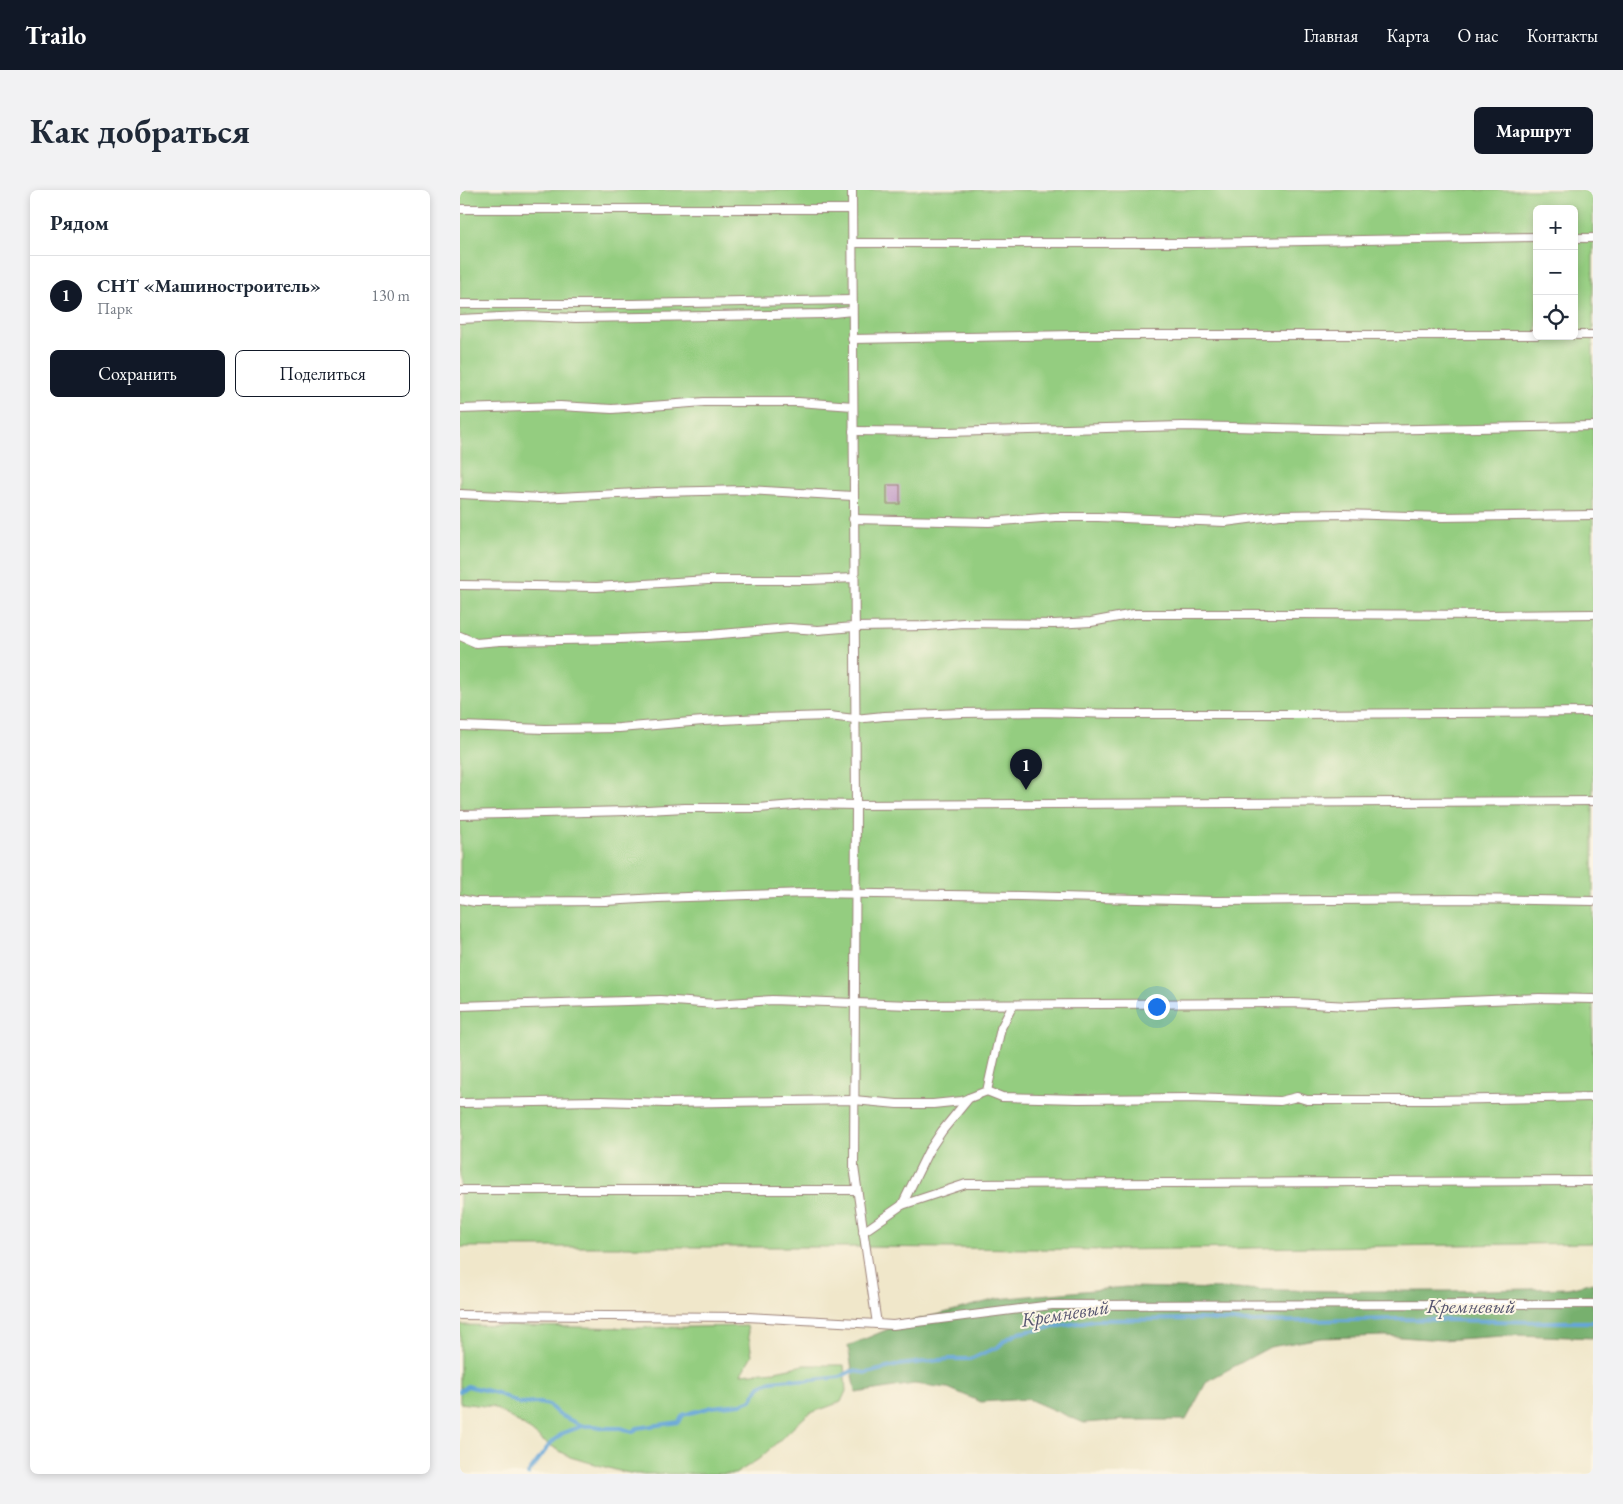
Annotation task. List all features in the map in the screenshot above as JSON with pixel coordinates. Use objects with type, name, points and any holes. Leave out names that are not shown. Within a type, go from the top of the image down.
[{"type":"lane","points":[[852,190],[856,805],[854,1167],[877,1324]]},
{"type":"lane","points":[[460,209],[852,209]]},
{"type":"lane","points":[[852,243],[1195,243],[1533,238]]},
{"type":"lane","points":[[1578,238],[1593,238]]},
{"type":"lane","points":[[460,304],[632,304],[852,300]]},
{"type":"lane","points":[[460,319],[524,316],[576,318],[823,314],[852,311]]},
{"type":"lane","points":[[852,339],[1074,335],[1533,335]]},
{"type":"lane","points":[[1578,335],[1593,335]]},
{"type":"lane","points":[[460,409],[560,406],[612,409],[704,402],[798,402],[853,406]]},
{"type":"lane","points":[[853,431],[948,432],[1183,426],[1365,430],[1593,426]]},
{"type":"lane","points":[[460,494],[540,498],[747,490],[853,496]]},
{"type":"lane","points":[[853,518],[989,522],[1055,517],[1098,517],[1225,522],[1280,515],[1342,514],[1443,517],[1593,515]]},
{"type":"lane","points":[[460,585],[597,587],[708,580],[854,578]]},
{"type":"lane","points":[[460,636],[476,643],[666,637],[789,628],[818,630],[963,623],[1054,624],[1091,622],[1134,614],[1490,616],[1593,614]]},
{"type":"lane","points":[[460,726],[545,729],[619,728],[761,718],[829,716],[855,719],[1040,712],[1296,714],[1593,712]]},
{"type":"lane","points":[[460,815],[685,808],[758,808],[807,804],[1593,801]]},
{"type":"lane","points":[[460,899],[475,902],[605,901],[855,893],[909,896],[1020,896],[1216,901],[1462,899],[1593,901]]},
{"type":"lane","points":[[460,1006],[660,1000],[715,1004],[772,1000],[854,1004],[1294,1003],[1349,1006],[1530,998],[1593,999]]},
{"type":"lane","points":[[988,1091],[1001,1028],[1013,1005]]},
{"type":"lane","points":[[460,1103],[600,1101],[666,1103],[854,1100],[897,1104],[933,1104],[962,1101],[988,1091],[1002,1097],[1078,1099],[1190,1098],[1280,1101],[1297,1097],[1307,1100],[1593,1097]]},
{"type":"lane","points":[[902,1205],[928,1152],[942,1131],[969,1098]]},
{"type":"lane","points":[[863,1232],[902,1205],[966,1184],[1593,1181]]},
{"type":"lane","points":[[460,1190],[857,1190]]},
{"type":"lane","points":[[460,1315],[748,1317],[893,1325],[1052,1305],[1593,1304]]},
{"type":"green space","points":[[460,190],[1593,190],[1593,1243],[1111,1250],[865,1247],[460,1247]]},
{"type":"green space","points":[[1593,1282],[1593,1338],[1518,1335],[1442,1340],[1386,1336],[1321,1338],[1270,1347],[1207,1381],[1186,1420],[1125,1420],[1084,1423],[1028,1399],[981,1402],[948,1388],[914,1384],[856,1393],[848,1346],[898,1325],[997,1299],[1126,1287],[1444,1291],[1568,1288]]},
{"type":"green space","points":[[460,1325],[639,1328],[747,1326],[752,1355],[741,1374],[775,1371],[804,1365],[844,1365],[846,1391],[841,1402],[808,1414],[759,1459],[735,1474],[635,1474],[570,1457],[493,1407],[460,1403]]},
{"type":"building","points":[[887,485],[900,485],[900,504],[887,504]]},
{"type":"waterway","name":"Кремневый","points":[[460,1391],[467,1386],[497,1393],[520,1404],[539,1403],[549,1405],[558,1414],[582,1426],[621,1428],[633,1432],[637,1428],[679,1422],[683,1415],[712,1407],[741,1404],[751,1400],[760,1386],[771,1381],[792,1379],[803,1381],[840,1377],[852,1371],[867,1373],[899,1365],[949,1359],[970,1359],[998,1347],[1005,1340],[1018,1333],[1095,1320],[1200,1319],[1250,1322],[1400,1319],[1593,1322]]},
{"type":"waterway","points":[[528,1474],[550,1444],[563,1433],[582,1426]]},
{"type":"place","name":"СНТ «Машиностроитель»","points":[[1026,790]]}]
